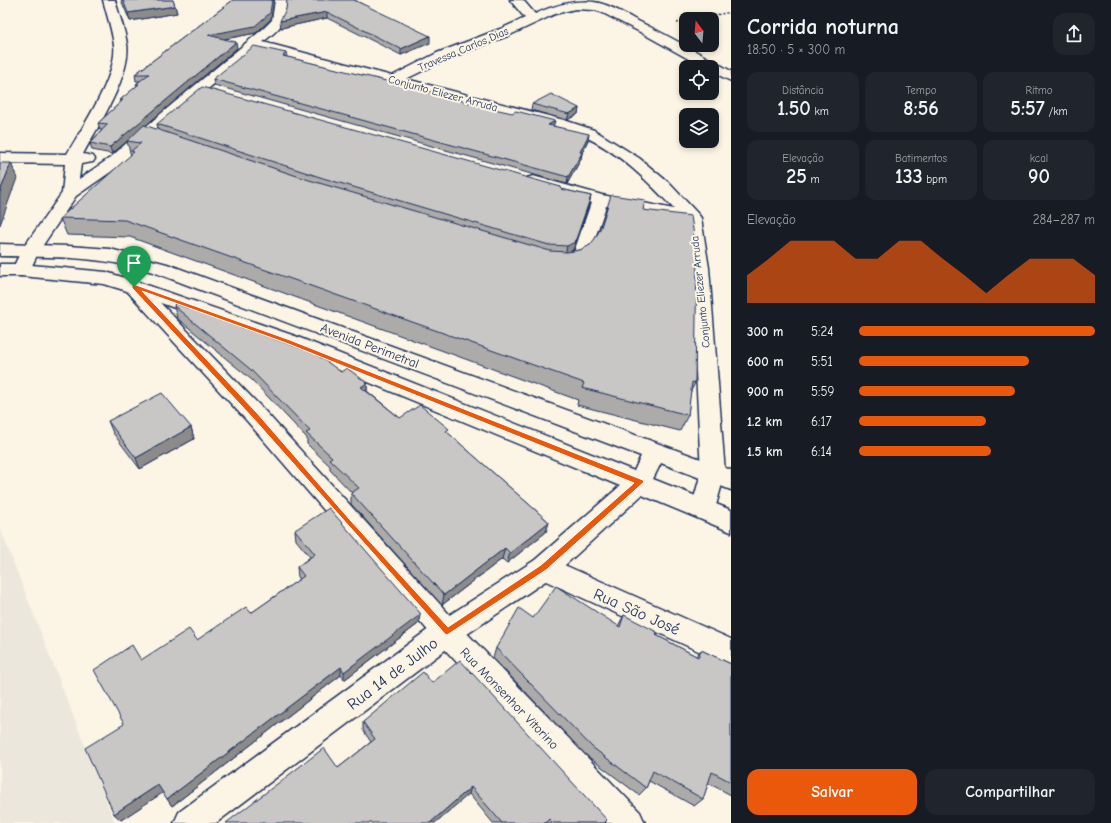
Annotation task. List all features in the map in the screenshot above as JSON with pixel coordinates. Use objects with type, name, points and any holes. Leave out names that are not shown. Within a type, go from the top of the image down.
[{"type":"street","points":[[70,193],[73,158],[100,110],[113,83],[121,58],[121,45],[109,0]]},
{"type":"street","points":[[21,270],[30,251],[70,193],[153,137],[210,90],[278,21],[281,0]]},
{"type":"street","points":[[516,0],[533,18]]},
{"type":"street","name":"Travessa Carlos Dias","points":[[394,80],[442,56],[505,32],[533,18],[570,3],[605,9],[645,29],[731,77]]},
{"type":"street","name":"Conjunto Eliezer Arruda","points":[[254,44],[559,123],[589,133],[633,161],[663,187],[692,218],[700,268],[722,477],[703,510]]},
{"type":"street","points":[[0,158],[73,158],[116,161]]},
{"type":"street","points":[[518,177],[600,200],[692,218]]},
{"type":"street","points":[[546,261],[568,262],[576,260],[582,254],[600,200]]},
{"type":"street","name":"Avenida Perimetral","points":[[0,250],[108,255],[160,268],[722,477]]},
{"type":"street","name":"Avenida Perimetral","points":[[0,270],[21,270],[106,278],[134,287],[295,344],[640,482],[731,521]]},
{"type":"street","name":"Rua Monsenhor Vitorino","points":[[134,287],[255,415],[447,632],[629,823]]},
{"type":"street","name":"Rua 14 de Julho","points":[[190,823],[447,632],[544,568],[640,482],[655,451]]},
{"type":"street","name":"Rua São José","points":[[544,568],[731,653]]},
{"type":"path","points":[[719,14],[731,12]]},
{"type":"shaded area","points":[[0,528],[115,823],[0,823]]},
{"type":"building","points":[[123,0],[173,0],[175,6],[128,13]]},
{"type":"building","points":[[233,0],[272,0],[270,13],[255,26],[208,35],[236,42],[110,147],[90,143],[108,124],[98,123],[123,100],[120,100],[139,84],[136,84],[149,74],[135,74]]},
{"type":"building","points":[[287,0],[354,0],[430,36],[401,49],[327,12],[280,21],[286,9]]},
{"type":"building","points":[[254,46],[286,53],[283,56],[436,93],[435,94],[490,108],[512,113],[516,111],[555,121],[548,125],[589,134],[580,152],[582,153],[568,177],[213,79]]},
{"type":"building","points":[[202,87],[561,187],[561,189],[591,196],[575,242],[567,246],[549,245],[323,178],[157,124]]},
{"type":"building","points":[[551,94],[579,108],[569,114],[532,104]]},
{"type":"building","points":[[144,125],[309,180],[550,251],[567,252],[580,250],[590,245],[601,227],[611,195],[645,200],[643,210],[691,216],[697,256],[695,383],[692,382],[688,415],[582,388],[584,383],[125,220],[60,218],[134,152],[131,151],[141,143],[127,141]]},
{"type":"building","points":[[0,163],[11,163],[0,192]]},
{"type":"building","points":[[175,303],[315,353],[341,372],[347,368],[367,383],[361,387],[400,418],[420,405],[449,429],[446,431],[549,522],[510,553],[505,548],[444,595],[351,493],[359,488],[329,459],[332,457],[306,433],[310,431],[250,369],[174,306]]},
{"type":"building","points":[[162,393],[191,427],[136,458],[108,421]]},
{"type":"building","points":[[329,508],[420,613],[420,615],[344,672],[341,667],[167,799],[158,785],[114,814],[85,748],[124,724],[94,670],[132,645],[141,660],[189,629],[197,640],[246,607],[251,613],[304,576],[297,567],[315,554],[295,530]]},
{"type":"building","points":[[556,586],[620,627],[624,615],[657,632],[656,635],[698,657],[701,650],[731,664],[731,782],[712,772],[703,799],[653,771],[646,788],[592,747],[496,648],[519,608],[533,618]]},
{"type":"building","points":[[460,660],[607,820],[604,823],[553,823],[549,819],[545,823],[502,823],[471,787],[430,823],[226,823],[324,748],[338,768],[375,739],[363,722],[423,672],[432,683]]},
{"type":"route","points":[[134,287],[288,341],[640,482],[544,568],[447,632],[255,415],[134,287]]}]
